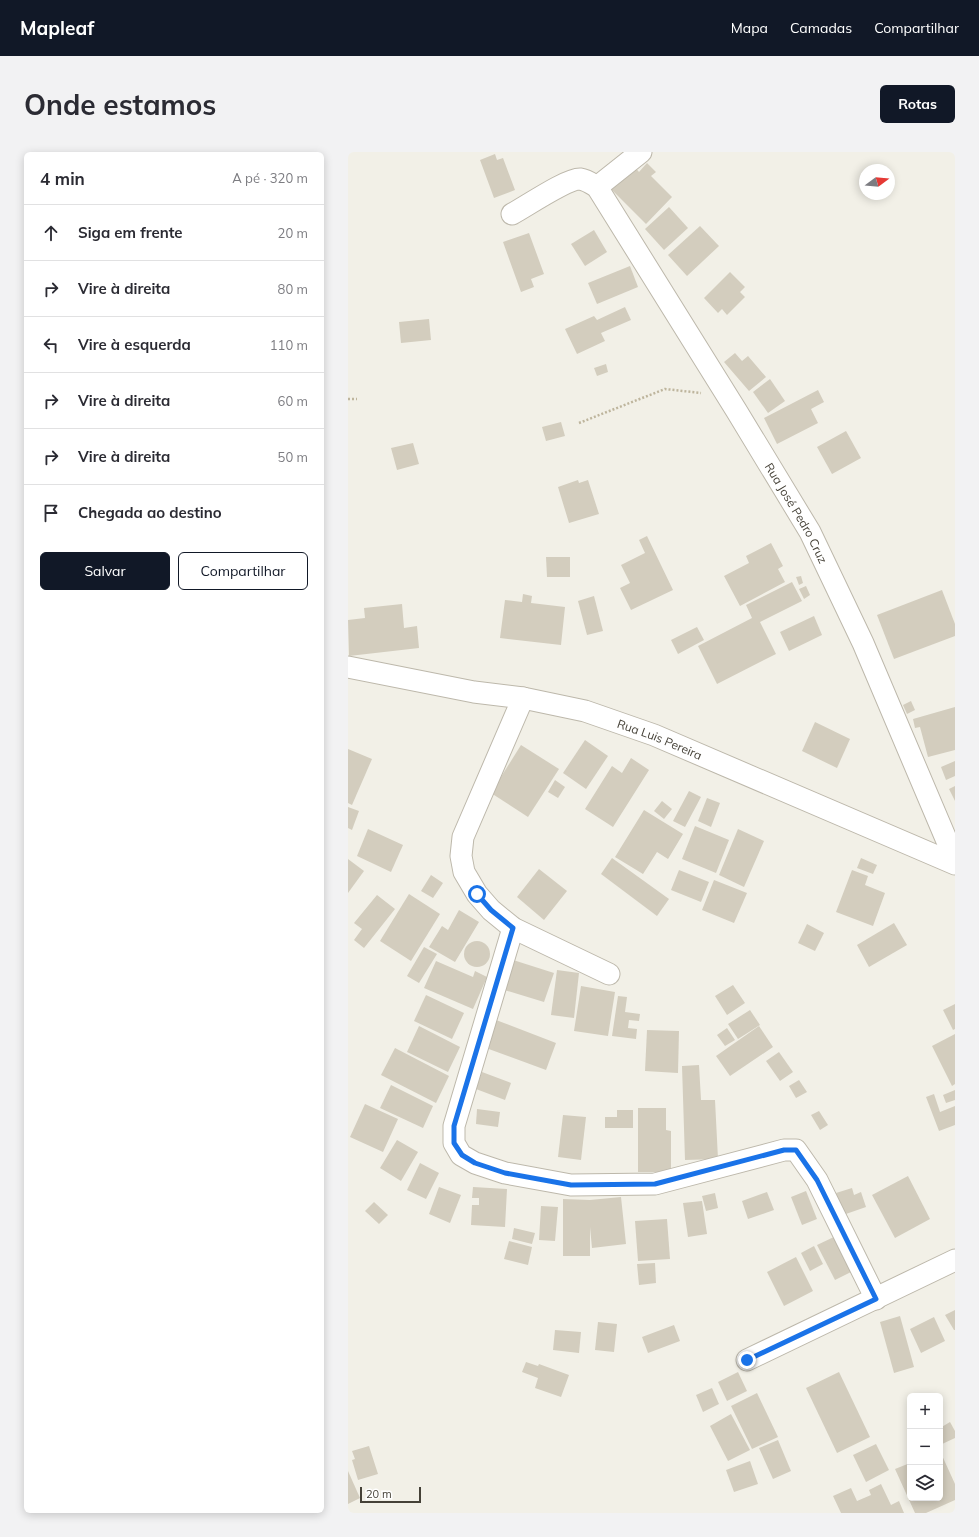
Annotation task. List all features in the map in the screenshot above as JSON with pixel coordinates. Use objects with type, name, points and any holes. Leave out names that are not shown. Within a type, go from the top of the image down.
[{"type":"street","points":[[512,214],[569,181],[580,179],[588,181],[597,187],[641,152]]},
{"type":"street","name":"Rua José Pedro Cruz","points":[[597,187],[810,532],[863,643],[955,860]]},
{"type":"street","name":"Rua Luis Pereira","points":[[348,667],[474,692],[523,698],[584,712],[654,735],[955,864]]},
{"type":"street","points":[[523,698],[471,816],[463,838],[461,856],[464,872],[477,894],[491,910],[513,928],[609,974]]},
{"type":"street","points":[[513,928],[454,1126],[454,1143],[462,1155],[475,1163],[505,1173],[571,1185],[632,1185],[655,1184],[784,1150],[796,1150],[817,1180],[876,1299]]},
{"type":"street","points":[[747,1360],[955,1260]]},
{"type":"path","points":[[579,423],[665,389],[727,396]]},
{"type":"path","points":[[348,399],[357,399]]},
{"type":"building","points":[[495,154],[497,160],[503,158],[515,190],[494,198],[480,160]]},
{"type":"building","points":[[647,163],[656,172],[651,176],[672,197],[646,224],[607,185],[634,166],[639,172]]},
{"type":"building","points":[[669,207],[688,228],[664,250],[645,229]]},
{"type":"building","points":[[700,226],[719,246],[687,276],[668,255]]},
{"type":"building","points":[[594,230],[607,252],[585,266],[571,244]]},
{"type":"building","points":[[529,233],[544,274],[531,279],[534,287],[521,292],[503,242]]},
{"type":"building","points":[[630,266],[638,287],[597,304],[588,283]]},
{"type":"building","points":[[730,272],[745,287],[740,292],[745,297],[727,315],[722,309],[718,313],[704,298]]},
{"type":"building","points":[[625,307],[631,320],[601,333],[605,341],[577,354],[565,329],[594,316],[597,320]]},
{"type":"building","points":[[429,319],[431,340],[401,343],[399,322]]},
{"type":"building","points":[[735,353],[742,361],[748,356],[766,377],[749,391],[724,362]]},
{"type":"building","points":[[606,364],[608,372],[597,376],[594,368]]},
{"type":"building","points":[[770,379],[785,401],[768,413],[753,392]]},
{"type":"building","points":[[818,390],[824,402],[811,409],[818,423],[777,444],[764,418]]},
{"type":"building","points":[[561,422],[565,436],[546,441],[542,427]]},
{"type":"building","points":[[846,431],[861,458],[832,474],[817,447]]},
{"type":"building","points":[[413,443],[419,464],[397,470],[391,448]]},
{"type":"building","points":[[578,480],[579,483],[588,480],[599,514],[569,523],[558,487]]},
{"type":"building","points":[[647,536],[673,590],[631,610],[620,588],[630,583],[621,565],[645,553],[639,540]]},
{"type":"building","points":[[771,543],[783,566],[778,569],[785,582],[740,606],[724,576],[749,563],[746,556]]},
{"type":"building","points":[[546,557],[570,557],[570,577],[547,577]]},
{"type":"building","points":[[801,576],[803,583],[799,585],[796,577]]},
{"type":"building","points":[[792,582],[802,601],[760,622],[776,654],[717,684],[698,646],[752,618],[746,605]]},
{"type":"building","points":[[806,586],[810,595],[804,599],[799,589]]},
{"type":"building","points":[[942,590],[955,624],[955,636],[894,659],[877,615]]},
{"type":"building","points":[[523,594],[532,596],[531,603],[565,607],[561,645],[500,638],[505,600],[522,602]]},
{"type":"building","points":[[594,596],[603,631],[587,635],[578,601]]},
{"type":"building","points":[[402,604],[404,628],[417,626],[419,648],[349,656],[348,620],[365,618],[364,608]]},
{"type":"building","points":[[814,616],[822,635],[789,651],[780,632]]},
{"type":"building","points":[[697,627],[704,640],[678,654],[671,640]]},
{"type":"building","points":[[911,701],[915,710],[907,714],[903,705]]},
{"type":"building","points":[[955,707],[955,750],[928,757],[920,727],[915,728],[913,719]]},
{"type":"building","points":[[815,722],[850,739],[837,768],[802,751]]},
{"type":"building","points":[[585,740],[608,756],[586,789],[563,773]]},
{"type":"building","points":[[521,745],[559,769],[528,817],[491,793]]},
{"type":"building","points":[[348,749],[372,759],[352,805],[348,803]]},
{"type":"building","points":[[631,758],[649,770],[613,827],[585,809],[612,766],[622,773]]},
{"type":"building","points":[[955,761],[955,776],[946,780],[941,767]]},
{"type":"building","points":[[555,780],[565,787],[558,798],[548,792]]},
{"type":"building","points":[[955,786],[955,801],[949,789]]},
{"type":"building","points":[[689,791],[701,797],[685,827],[673,821]]},
{"type":"building","points":[[707,798],[720,803],[711,827],[698,821]]},
{"type":"building","points":[[662,801],[672,809],[664,819],[654,811]]},
{"type":"building","points":[[348,807],[359,811],[352,830],[348,828]]},
{"type":"building","points":[[644,810],[683,834],[668,859],[657,852],[643,874],[615,857]]},
{"type":"building","points":[[695,826],[729,840],[716,873],[682,859]]},
{"type":"building","points":[[368,829],[403,845],[391,872],[357,856]]},
{"type":"building","points":[[738,829],[764,841],[744,887],[719,875]]},
{"type":"building","points":[[612,858],[669,899],[657,916],[601,874]]},
{"type":"building","points":[[861,858],[877,865],[873,874],[857,868]]},
{"type":"building","points":[[348,859],[364,871],[348,893]]},
{"type":"building","points":[[539,869],[567,891],[544,920],[517,897]]},
{"type":"building","points":[[679,870],[709,882],[701,902],[671,890]]},
{"type":"building","points":[[852,870],[868,876],[865,885],[885,893],[873,926],[836,912]]},
{"type":"building","points":[[431,875],[443,883],[433,898],[421,891]]},
{"type":"building","points":[[714,880],[747,893],[734,923],[702,910]]},
{"type":"building","points":[[409,894],[440,914],[411,961],[380,941]]},
{"type":"building","points":[[377,895],[395,909],[364,948],[354,940],[362,929],[354,923]]},
{"type":"building","points":[[459,910],[479,922],[455,962],[429,947],[442,926],[448,930]]},
{"type":"building","points":[[894,923],[907,945],[869,967],[857,945]]},
{"type":"building","points":[[807,924],[824,933],[815,951],[798,943]]},
{"type":"building","points":[[477,941],[486,945],[490,954],[486,963],[477,967],[468,963],[464,954],[468,945]]},
{"type":"building","points":[[424,947],[437,954],[419,983],[407,976]]},
{"type":"building","points":[[510,959],[554,973],[544,1002],[501,989]]},
{"type":"building","points":[[436,961],[473,977],[475,971],[487,977],[473,1009],[424,988]]},
{"type":"building","points":[[557,970],[579,973],[574,1018],[551,1015]]},
{"type":"building","points":[[733,985],[745,1003],[727,1015],[715,996]]},
{"type":"building","points":[[581,986],[615,992],[608,1036],[574,1031]]},
{"type":"building","points":[[426,995],[464,1013],[452,1039],[414,1021]]},
{"type":"building","points":[[618,996],[627,997],[625,1012],[640,1014],[639,1021],[629,1020],[628,1028],[637,1029],[636,1039],[612,1036]]},
{"type":"building","points":[[955,1004],[955,1029],[953,1030],[943,1010]]},
{"type":"building","points":[[750,1010],[760,1025],[738,1039],[728,1024]]},
{"type":"building","points":[[496,1020],[556,1043],[546,1070],[486,1048]]},
{"type":"building","points":[[419,1026],[460,1047],[448,1072],[407,1052]]},
{"type":"building","points":[[759,1026],[773,1047],[730,1076],[716,1056]]},
{"type":"building","points":[[727,1028],[735,1040],[725,1046],[717,1035]]},
{"type":"building","points":[[647,1030],[679,1031],[678,1073],[645,1071]]},
{"type":"building","points":[[955,1034],[955,1084],[952,1086],[932,1046]]},
{"type":"building","points":[[395,1048],[449,1076],[436,1103],[381,1075]]},
{"type":"building","points":[[779,1052],[793,1072],[780,1081],[766,1061]]},
{"type":"building","points":[[699,1065],[701,1100],[715,1100],[718,1159],[685,1160],[682,1066]]},
{"type":"building","points":[[482,1072],[511,1083],[505,1100],[476,1089]]},
{"type":"building","points":[[799,1080],[807,1092],[796,1098],[789,1086]]},
{"type":"building","points":[[391,1085],[433,1106],[423,1128],[380,1108]]},
{"type":"building","points":[[955,1090],[955,1100],[946,1103],[943,1095]]},
{"type":"building","points":[[934,1094],[940,1112],[955,1106],[955,1125],[939,1131],[926,1097]]},
{"type":"building","points":[[365,1104],[398,1119],[383,1152],[350,1137]]},
{"type":"building","points":[[638,1108],[666,1108],[666,1130],[671,1131],[671,1172],[638,1172]]},
{"type":"building","points":[[477,1109],[500,1112],[498,1127],[476,1124]]},
{"type":"building","points":[[617,1110],[633,1110],[633,1128],[605,1128],[605,1117],[617,1117]]},
{"type":"building","points":[[819,1111],[828,1125],[820,1130],[811,1115]]},
{"type":"building","points":[[563,1115],[586,1117],[581,1160],[558,1157]]},
{"type":"building","points":[[397,1140],[418,1152],[401,1181],[380,1168]]},
{"type":"building","points":[[420,1163],[439,1173],[426,1199],[407,1190]]},
{"type":"building","points":[[908,1176],[930,1219],[895,1238],[872,1195]]},
{"type":"building","points":[[439,1187],[461,1195],[450,1223],[429,1214]]},
{"type":"building","points":[[473,1187],[507,1189],[505,1227],[471,1225],[472,1205],[479,1205],[479,1198],[472,1198]]},
{"type":"building","points":[[852,1188],[854,1195],[861,1192],[866,1207],[843,1215],[836,1193]]},
{"type":"building","points":[[806,1191],[817,1219],[802,1225],[791,1197]]},
{"type":"building","points":[[767,1192],[774,1210],[748,1219],[742,1201]]},
{"type":"building","points":[[715,1193],[718,1208],[706,1211],[702,1196]]},
{"type":"building","points":[[621,1197],[626,1244],[592,1248],[590,1227],[590,1256],[563,1256],[563,1199],[590,1200]]},
{"type":"building","points":[[702,1201],[707,1234],[688,1237],[683,1203]]},
{"type":"building","points":[[374,1202],[388,1215],[379,1224],[365,1211]]},
{"type":"building","points":[[541,1206],[558,1207],[555,1241],[539,1240]]},
{"type":"building","points":[[667,1219],[670,1259],[638,1261],[635,1221]]},
{"type":"building","points":[[514,1228],[535,1233],[532,1244],[512,1239]]},
{"type":"building","points":[[836,1236],[853,1271],[835,1280],[817,1245]]},
{"type":"building","points":[[509,1241],[532,1247],[528,1265],[504,1259]]},
{"type":"building","points":[[814,1246],[823,1264],[810,1271],[801,1253]]},
{"type":"building","points":[[796,1257],[813,1291],[784,1306],[767,1272]]},
{"type":"building","points":[[655,1263],[656,1283],[639,1285],[637,1264]]},
{"type":"building","points":[[955,1310],[955,1330],[954,1330],[945,1315]]},
{"type":"building","points":[[900,1316],[914,1367],[894,1373],[880,1322]]},
{"type":"building","points":[[934,1317],[945,1341],[921,1353],[910,1329]]},
{"type":"building","points":[[598,1322],[617,1324],[614,1352],[595,1350]]},
{"type":"building","points":[[674,1325],[680,1341],[648,1353],[642,1337]]},
{"type":"building","points":[[555,1330],[581,1332],[579,1353],[553,1350]]},
{"type":"building","points":[[526,1362],[538,1366],[539,1364],[569,1375],[561,1397],[535,1388],[538,1378],[522,1372]]},
{"type":"building","points":[[738,1372],[747,1391],[727,1401],[718,1382]]},
{"type":"building","points":[[839,1372],[870,1437],[837,1453],[806,1388]]},
{"type":"building","points":[[712,1388],[719,1404],[703,1412],[696,1395]]},
{"type":"building","points":[[757,1393],[778,1437],[752,1449],[731,1406]]},
{"type":"building","points":[[731,1414],[750,1450],[728,1461],[710,1426]]},
{"type":"building","points":[[950,1422],[955,1431],[955,1438],[943,1444],[943,1429],[943,1426]]},
{"type":"building","points":[[778,1440],[791,1471],[773,1479],[759,1448]]},
{"type":"building","points":[[876,1444],[889,1470],[866,1482],[853,1455]]},
{"type":"building","points":[[369,1446],[378,1474],[358,1480],[352,1460],[355,1459],[352,1451]]},
{"type":"building","points":[[943,1458],[955,1484],[955,1500],[926,1513],[915,1513],[910,1501],[943,1501]]},
{"type":"building","points":[[750,1461],[758,1484],[734,1492],[726,1470]]},
{"type":"building","points":[[907,1464],[907,1495],[895,1469]]},
{"type":"building","points":[[348,1471],[360,1498],[348,1504]]},
{"type":"building","points":[[881,1484],[891,1505],[899,1501],[904,1513],[841,1513],[833,1496],[851,1488],[857,1501],[871,1495],[869,1490]]},
{"type":"route","points":[[477,894],[491,910],[513,928],[454,1126],[454,1143],[462,1155],[475,1163],[505,1173],[571,1185],[655,1184],[784,1150],[796,1150],[817,1180],[876,1299],[747,1360]]}]
